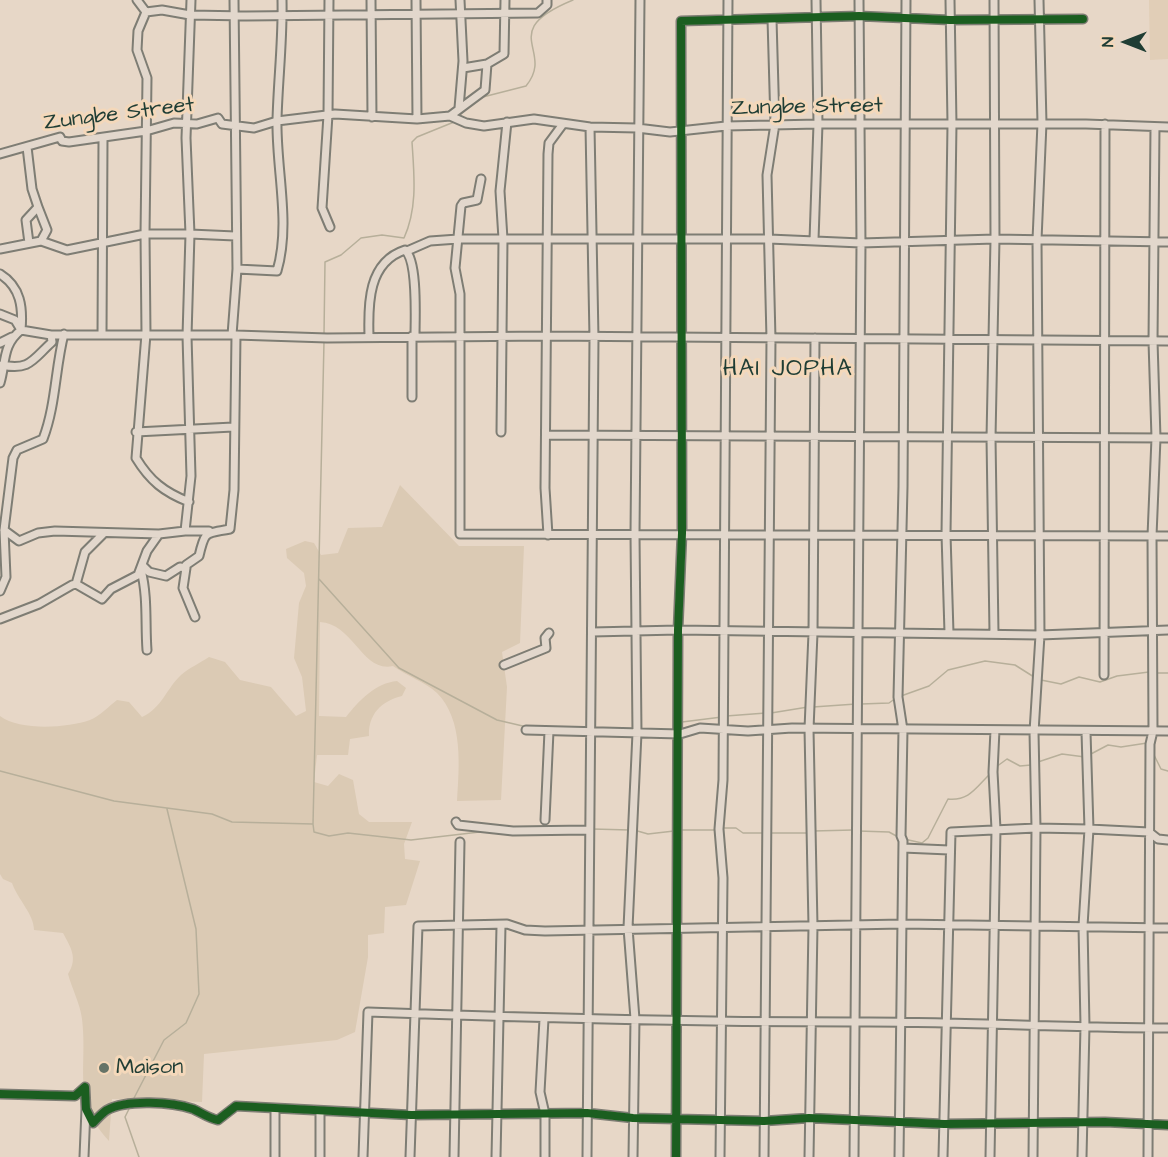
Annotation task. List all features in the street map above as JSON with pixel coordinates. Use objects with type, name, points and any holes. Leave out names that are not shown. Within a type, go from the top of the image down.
[{"type":"street","points":[[137,0],[146,12]]},
{"type":"street","points":[[185,531],[191,476],[187,336],[190,234],[186,138],[191,0]]},
{"type":"street","points":[[2,530],[18,541],[38,533],[55,531],[159,534],[230,529],[234,490],[234,336],[237,269],[233,125],[234,0]]},
{"type":"street","points":[[237,269],[277,271],[281,255],[282,197],[277,121],[282,0]]},
{"type":"street","points":[[330,0],[328,115],[322,208],[330,227]]},
{"type":"street","points":[[370,0],[372,117]]},
{"type":"street","points":[[416,0],[417,119]]},
{"type":"street","points":[[459,108],[462,68],[460,0]]},
{"type":"street","points":[[462,68],[487,64],[504,54],[505,0]]},
{"type":"street","points":[[146,12],[162,9],[190,15],[234,16],[505,14],[538,13],[547,5],[547,0]]},
{"type":"street","points":[[633,1157],[635,1018],[628,928],[637,733],[635,534],[637,128],[640,0]]},
{"type":"street","points":[[720,1157],[722,1118],[719,1072],[722,1023],[720,928],[723,436],[728,0]]},
{"type":"street","points":[[814,240],[818,124],[816,0]]},
{"type":"street","points":[[854,1157],[861,243],[859,0]]},
{"type":"street","points":[[899,1157],[903,730],[898,697],[904,339],[903,124],[906,0]]},
{"type":"street","points":[[949,633],[946,534],[952,124],[950,0]]},
{"type":"street","points":[[994,0],[995,239],[991,438],[994,633]]},
{"type":"street","points":[[1033,1157],[1036,828],[1034,732],[1040,635],[1038,240],[1042,123],[1039,0]]},
{"type":"street","points":[[146,12],[138,31],[137,50],[147,78],[146,334],[136,432],[136,458],[147,474],[165,492],[189,502]]},
{"type":"street","points":[[676,1157],[680,734],[678,630],[682,533],[681,21],[859,16],[950,20],[1083,19]]},
{"type":"street","points":[[764,1157],[768,928],[768,437],[771,339],[767,175],[775,124],[772,19]]},
{"type":"street","points":[[451,117],[459,108],[485,90],[487,64]]},
{"type":"street","name":"Zungbe Street","points":[[0,154],[60,137],[62,141],[69,142],[146,131],[174,123],[197,124],[218,118],[222,124],[254,128],[277,121],[328,115],[417,119],[451,117],[466,123],[484,126],[534,119],[590,127],[637,128],[681,133],[726,126],[775,124],[1042,123],[1168,127]]},
{"type":"street","points":[[501,432],[503,239],[500,191],[507,122]]},
{"type":"street","points":[[548,535],[545,488],[548,148],[563,124]]},
{"type":"street","points":[[1104,675],[1106,631],[1102,534],[1106,241],[1105,124]]},
{"type":"street","points":[[1148,1157],[1151,928],[1150,744],[1153,731],[1152,536],[1156,438],[1153,341],[1155,126]]},
{"type":"street","points":[[587,1157],[588,830],[592,632],[591,435],[594,338],[590,127]]},
{"type":"street","points":[[102,335],[103,140]]},
{"type":"street","points":[[27,147],[32,189],[46,230],[40,241]]},
{"type":"street","points":[[481,179],[477,200],[463,203],[461,206],[455,268],[460,294],[458,336],[460,534],[591,536],[814,533],[1168,536]]},
{"type":"street","points":[[29,243],[26,220],[38,207]]},
{"type":"street","points":[[0,249],[40,241],[67,250],[145,234],[235,236]]},
{"type":"street","points":[[369,336],[369,299],[378,270],[396,253],[430,241],[548,238],[769,239],[861,243],[995,239],[1168,242]]},
{"type":"street","points":[[406,251],[412,271],[414,336],[412,397]]},
{"type":"street","points":[[0,274],[14,285],[23,309],[21,330],[0,343]]},
{"type":"street","points":[[0,314],[15,320],[21,330],[51,335],[1168,341]]},
{"type":"street","points":[[0,591],[6,568],[2,530],[14,458],[17,450],[40,442],[46,430],[54,407],[57,367],[64,334]]},
{"type":"street","points":[[2,365],[16,368],[29,365],[52,342],[51,335]]},
{"type":"street","points":[[0,382],[2,365],[12,337]]},
{"type":"street","points":[[809,1157],[813,926],[809,729],[813,633],[815,338]]},
{"type":"street","points":[[136,432],[233,427]]},
{"type":"street","points":[[547,435],[1168,438]]},
{"type":"street","points":[[195,617],[183,588],[186,565],[198,556],[204,535],[209,531]]},
{"type":"street","points":[[76,584],[85,552],[103,534]]},
{"type":"street","points":[[0,619],[39,604],[67,586],[76,584],[102,599],[111,589],[135,578],[142,568],[147,551],[159,534]]},
{"type":"street","points":[[142,568],[166,576],[180,567],[186,568]]},
{"type":"street","points":[[142,568],[147,651]]},
{"type":"street","points":[[592,632],[722,630],[767,633],[858,631],[1040,635],[1168,630]]},
{"type":"street","points":[[504,665],[546,648],[545,638],[549,633]]},
{"type":"street","points":[[526,730],[680,734],[700,728],[1034,732],[1168,731]]},
{"type":"street","points":[[990,1157],[996,829],[993,772],[995,730]]},
{"type":"street","points":[[545,820],[549,731]]},
{"type":"street","points":[[1082,1157],[1085,1026],[1083,926],[1089,829],[1086,732]]},
{"type":"street","points":[[456,822],[458,825],[513,831],[588,830]]},
{"type":"street","points":[[943,1157],[951,832],[1036,828],[1089,829],[1149,832],[1158,839],[1168,840]]},
{"type":"street","points":[[454,1157],[460,842]]},
{"type":"street","points":[[903,842],[949,850]]},
{"type":"street","points":[[410,1157],[418,926],[459,927],[514,924],[525,930],[545,931],[902,924],[1168,928]]},
{"type":"street","points":[[496,1157],[501,926]]},
{"type":"street","points":[[363,1157],[368,1012],[587,1021],[635,1018],[722,1023],[856,1022],[1168,1028]]},
{"type":"street","points":[[544,1019],[540,1092],[545,1114],[545,1157]]},
{"type":"street","points":[[0,1094],[75,1096],[85,1087],[84,1157]]},
{"type":"street","points":[[86,1108],[93,1123],[108,1110],[142,1104],[166,1103],[194,1110],[207,1118],[218,1120],[236,1106],[275,1110],[365,1111],[411,1115],[587,1113],[633,1118],[722,1118],[764,1121],[809,1118],[944,1124],[1168,1125]]},
{"type":"street","points":[[275,1110],[275,1157]]},
{"type":"street","points":[[320,1157],[321,1112]]},
{"type":"shaded area","points":[[1149,0],[1168,0],[1168,59],[1150,60]]},
{"type":"shaded area","points":[[400,485],[459,546],[524,546],[520,643],[502,652],[507,687],[501,800],[457,801],[458,745],[456,730],[446,704],[427,686],[393,666],[382,666],[373,662],[341,631],[332,625],[320,622],[319,716],[346,717],[368,693],[389,682],[397,681],[406,688],[402,696],[388,701],[373,715],[369,736],[350,739],[348,755],[317,755],[314,782],[328,786],[339,774],[353,780],[359,814],[369,822],[412,822],[404,844],[405,859],[420,861],[406,905],[385,907],[384,933],[368,935],[368,957],[355,1032],[337,1040],[204,1054],[202,1102],[112,1099],[109,1141],[97,1126],[85,1097],[82,1019],[68,974],[73,963],[71,948],[63,933],[34,930],[29,913],[12,883],[3,879],[0,874],[0,716],[9,721],[31,726],[69,725],[94,718],[117,700],[129,702],[142,717],[154,709],[181,675],[209,657],[225,662],[240,680],[271,687],[296,716],[306,711],[302,677],[294,658],[299,603],[306,586],[304,573],[287,558],[286,549],[305,541],[314,543],[321,555],[338,553],[348,528],[382,527]]},
{"type":"waterway","points":[[479,98],[526,86],[533,73],[535,62],[532,32],[537,22],[550,11],[573,0]]},
{"type":"waterway","points":[[459,116],[468,107]]},
{"type":"waterway","points":[[324,334],[325,262],[341,255],[361,238],[382,235],[404,238],[413,202],[412,142],[417,137],[454,122]]},
{"type":"waterway","points":[[0,771],[114,801],[212,814],[232,822],[313,824],[324,342]]},
{"type":"waterway","points":[[319,579],[399,668],[497,720],[527,727]]},
{"type":"waterway","points":[[901,696],[929,686],[948,670],[985,661],[1015,665],[1034,677]]},
{"type":"waterway","points":[[1041,680],[1061,684],[1079,677],[1100,682],[1117,676],[1149,672]]},
{"type":"waterway","points":[[1157,673],[1168,673]]},
{"type":"waterway","points":[[861,704],[889,703],[896,698]]},
{"type":"waterway","points":[[813,707],[856,704]]},
{"type":"waterway","points":[[771,713],[808,707]]},
{"type":"waterway","points":[[726,716],[766,713]]},
{"type":"waterway","points":[[682,722],[722,717]]},
{"type":"waterway","points":[[661,730],[674,730]]},
{"type":"waterway","points":[[1089,755],[1108,745],[1121,747],[1147,743]]},
{"type":"waterway","points":[[1153,753],[1161,769],[1168,771]]},
{"type":"waterway","points":[[1038,762],[1062,754],[1085,757]]},
{"type":"waterway","points":[[996,767],[1007,759],[1020,766],[1031,765]]},
{"type":"waterway","points":[[904,839],[922,843],[928,838],[948,799],[962,798],[967,795],[991,773]]},
{"type":"waterway","points":[[133,1100],[164,1040],[186,1023],[199,994],[196,929],[167,809]]},
{"type":"waterway","points":[[313,824],[314,832],[329,836],[348,833],[411,840],[488,831]]},
{"type":"waterway","points":[[723,828],[736,828],[743,833],[764,833]]},
{"type":"waterway","points":[[592,829],[630,830]]},
{"type":"waterway","points":[[634,830],[648,834],[674,831]]},
{"type":"waterway","points":[[681,830],[715,830]]},
{"type":"waterway","points":[[813,831],[853,830]]},
{"type":"waterway","points":[[858,831],[889,832],[900,838]]},
{"type":"waterway","points":[[769,833],[809,833]]},
{"type":"waterway","points":[[130,1107],[125,1117],[139,1157]]},
{"type":"cycle path","points":[[676,1157],[678,630],[682,533],[681,21],[859,16],[950,20],[1083,19]]},
{"type":"cycle path","points":[[0,1094],[75,1096],[85,1087],[86,1109],[93,1123],[105,1111],[126,1104],[162,1103],[193,1109],[218,1120],[236,1106],[411,1115],[587,1113],[633,1118],[764,1121],[809,1118],[944,1124],[1105,1122],[1168,1125]]},
{"type":"place","name":"Maison","points":[[104,1068]]},
{"type":"district","name":"HAI JOPHA","points":[[788,370]]}]
